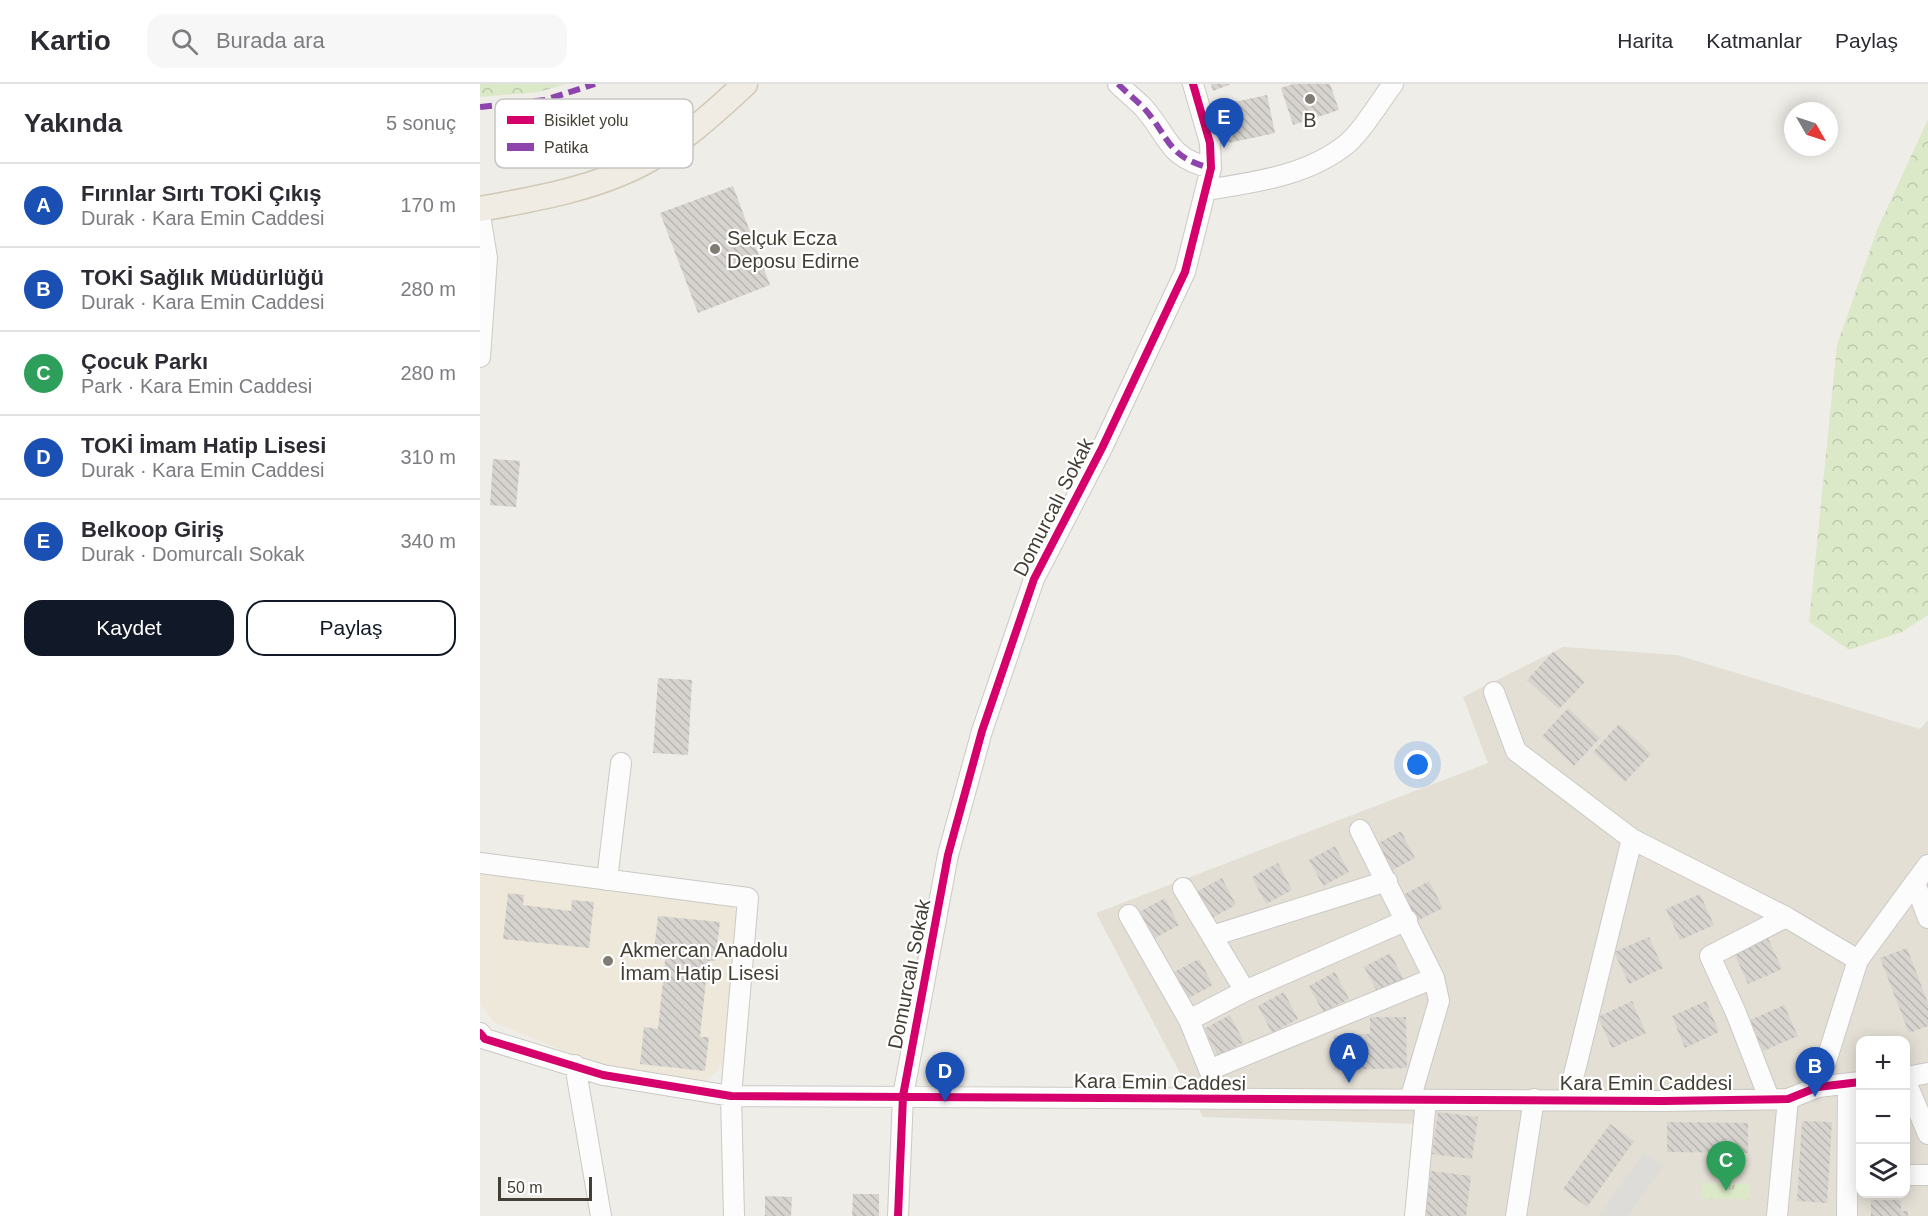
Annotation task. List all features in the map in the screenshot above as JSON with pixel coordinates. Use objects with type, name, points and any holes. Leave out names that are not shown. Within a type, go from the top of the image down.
[{"type":"main road","points":[[693,128],[745,84]]},
{"type":"main road","points":[[480,209],[542,197],[606,178],[631,168]]},
{"type":"street","points":[[1118,84],[1143,108],[1178,155],[1190,163],[1211,168]]},
{"type":"street","name":"Domurcalı Sokak","points":[[898,1216],[903,1096],[948,855],[982,731],[1034,579],[1102,448],[1185,272],[1211,168],[1210,143],[1193,84]]},
{"type":"street","points":[[1206,190],[1265,181],[1322,161],[1349,141],[1393,84]]},
{"type":"street","points":[[480,215],[487,258],[480,357]]},
{"type":"street","points":[[1494,692],[1516,751],[1632,838],[1786,917],[1858,960]]},
{"type":"street","points":[[607,880],[621,763]]},
{"type":"street","points":[[1360,830],[1434,978],[1439,1001],[1418,1100],[1415,1216]]},
{"type":"street","points":[[1568,1099],[1632,838]]},
{"type":"street","points":[[480,863],[748,898],[731,1096],[734,1216]]},
{"type":"street","points":[[1818,1087],[1858,960],[1928,865]]},
{"type":"street","points":[[1212,936],[1387,881]]},
{"type":"street","points":[[1915,883],[1928,918]]},
{"type":"street","points":[[1183,888],[1245,991]]},
{"type":"street","points":[[1130,915],[1189,1020],[1221,1099]]},
{"type":"street","points":[[1777,1216],[1778,1099],[1710,956],[1786,917]]},
{"type":"street","points":[[1189,1020],[1245,991],[1407,921]]},
{"type":"street","points":[[1209,1070],[1434,978]]},
{"type":"street","name":"Kara Emin Caddesi","points":[[482,1037],[603,1075],[731,1096],[1663,1101],[1778,1099],[1818,1087],[1854,1083]]},
{"type":"street","points":[[575,1065],[601,1216]]},
{"type":"street","points":[[1910,1078],[1928,1074]]},
{"type":"street","points":[[1847,1216],[1855,1174],[1854,1083]]},
{"type":"street","points":[[1910,1090],[1928,1134]]},
{"type":"street","points":[[1516,1216],[1534,1099]]},
{"type":"street","points":[[1910,1175],[1928,1175]]},
{"type":"shaded area","points":[[1563,647],[1677,655],[1920,729],[1928,720],[1928,1216],[1406,1216],[1418,1124],[1203,1117],[1096,913],[1488,763],[1463,697]]},
{"type":"shaded area","name":"Akmercan Anadolu İmam Hatip Lisesi","points":[[480,870],[733,907],[741,920],[725,1063],[705,1082],[640,1074],[592,1063],[494,1022],[480,1003]]},
{"type":"shaded area","points":[[1644,1152],[1663,1166],[1628,1216],[1599,1216]]},
{"type":"green space","points":[[480,84],[566,84],[539,92],[480,97]]},
{"type":"green space","points":[[1928,119],[1928,615],[1902,632],[1849,650],[1809,622],[1837,345],[1877,230]]},
{"type":"green space","points":[[1701,1183],[1750,1184],[1750,1199],[1701,1199]]},
{"type":"building","points":[[1211,84],[1231,84],[1213,91]]},
{"type":"building","name":"B","points":[[1293,84],[1330,84],[1339,110],[1293,125],[1281,88]]},
{"type":"building","points":[[1267,95],[1275,133],[1228,143],[1220,105]]},
{"type":"building","name":"Selçuk Ecza Deposu Edirne","points":[[733,186],[770,285],[698,313],[660,213]]},
{"type":"building","points":[[493,459],[520,461],[516,507],[490,505]]},
{"type":"building","points":[[1553,652],[1585,682],[1559,709],[1527,680]]},
{"type":"building","points":[[658,678],[692,680],[688,755],[653,753]]},
{"type":"building","points":[[1568,708],[1600,738],[1574,766],[1542,736]]},
{"type":"building","points":[[1619,724],[1651,754],[1625,782],[1593,752]]},
{"type":"building","points":[[1401,831],[1415,858],[1389,872],[1375,845]]},
{"type":"building","points":[[1335,846],[1349,872],[1323,886],[1309,860]]},
{"type":"building","points":[[1278,863],[1292,890],[1266,904],[1252,877]]},
{"type":"building","points":[[1222,878],[1236,905],[1210,919],[1196,892]]},
{"type":"building","points":[[1429,881],[1443,908],[1417,921],[1403,895]]},
{"type":"building","points":[[508,893],[524,895],[523,905],[571,911],[572,900],[594,902],[589,948],[503,939]]},
{"type":"building","points":[[1700,894],[1714,925],[1680,940],[1666,909]]},
{"type":"building","points":[[1165,898],[1179,925],[1153,939],[1139,912]]},
{"type":"building","points":[[658,916],[720,922],[715,961],[708,961],[700,1037],[709,1037],[705,1071],[640,1064],[644,1027],[658,1029],[666,951],[654,950]]},
{"type":"building","points":[[1649,937],[1663,968],[1629,984],[1614,952]]},
{"type":"building","points":[[1768,938],[1782,969],[1748,984],[1734,953]]},
{"type":"building","points":[[1907,948],[1928,1003],[1928,1026],[1909,1033],[1880,958]]},
{"type":"building","points":[[1390,953],[1404,979],[1378,993],[1364,967]]},
{"type":"building","points":[[1199,959],[1213,985],[1187,999],[1172,973]]},
{"type":"building","points":[[1335,972],[1349,999],[1323,1012],[1309,986]]},
{"type":"building","points":[[1284,992],[1298,1019],[1272,1033],[1258,1006]]},
{"type":"building","points":[[1632,1001],[1646,1033],[1612,1048],[1598,1017]]},
{"type":"building","points":[[1706,1001],[1719,1032],[1685,1048],[1672,1016]]},
{"type":"building","points":[[1784,1005],[1798,1036],[1763,1051],[1750,1020]]},
{"type":"building","points":[[1230,1015],[1244,1042],[1218,1056],[1204,1029]]},
{"type":"building","points":[[1370,1017],[1406,1017],[1407,1068],[1334,1070],[1334,1035],[1370,1034]]},
{"type":"building","points":[[1438,1112],[1478,1117],[1472,1159],[1432,1154]]},
{"type":"building","points":[[1802,1121],[1832,1122],[1827,1203],[1797,1201]]},
{"type":"building","points":[[1667,1122],[1748,1123],[1748,1153],[1667,1152]]},
{"type":"building","points":[[1610,1124],[1634,1141],[1587,1207],[1563,1189]]},
{"type":"building","points":[[1431,1171],[1471,1176],[1466,1216],[1425,1216]]},
{"type":"building","points":[[853,1194],[879,1194],[879,1216],[852,1216]]},
{"type":"building","points":[[765,1196],[792,1197],[791,1216],[765,1216]]},
{"type":"building","points":[[1871,1200],[1901,1200],[1901,1211],[1908,1211],[1908,1216],[1871,1216]]},
{"type":"marked path","points":[[548,99],[595,84]]},
{"type":"marked path","points":[[1118,84],[1143,107],[1177,152],[1185,158],[1211,168]]},
{"type":"marked path","points":[[480,107],[495,105]]},
{"type":"cycle path","points":[[898,1216],[903,1096],[948,855],[982,731],[1034,579],[1102,448],[1185,272],[1211,168],[1210,143],[1193,84]]},
{"type":"cycle path","points":[[480,1033],[485,1039],[603,1075],[731,1096],[1663,1101],[1788,1099],[1818,1087],[1856,1082]]},
{"type":"place","name":"B","points":[[1310,99]]},
{"type":"place","name":"Belkoop Giriş","points":[[1224,148]]},
{"type":"place","name":"Selçuk Ecza Deposu Edirne","points":[[715,249]]},
{"type":"place","name":"Akmercan Anadolu İmam Hatip Lisesi","points":[[608,961]]},
{"type":"place","name":"Fırınlar Sırtı TOKİ Çıkış","points":[[1349,1083]]},
{"type":"place","name":"TOKİ Sağlık Müdürlüğü","points":[[1815,1097]]},
{"type":"place","name":"TOKİ İmam Hatip Lisesi","points":[[945,1102]]},
{"type":"place","name":"Çocuk Parkı","points":[[1726,1191]]}]
